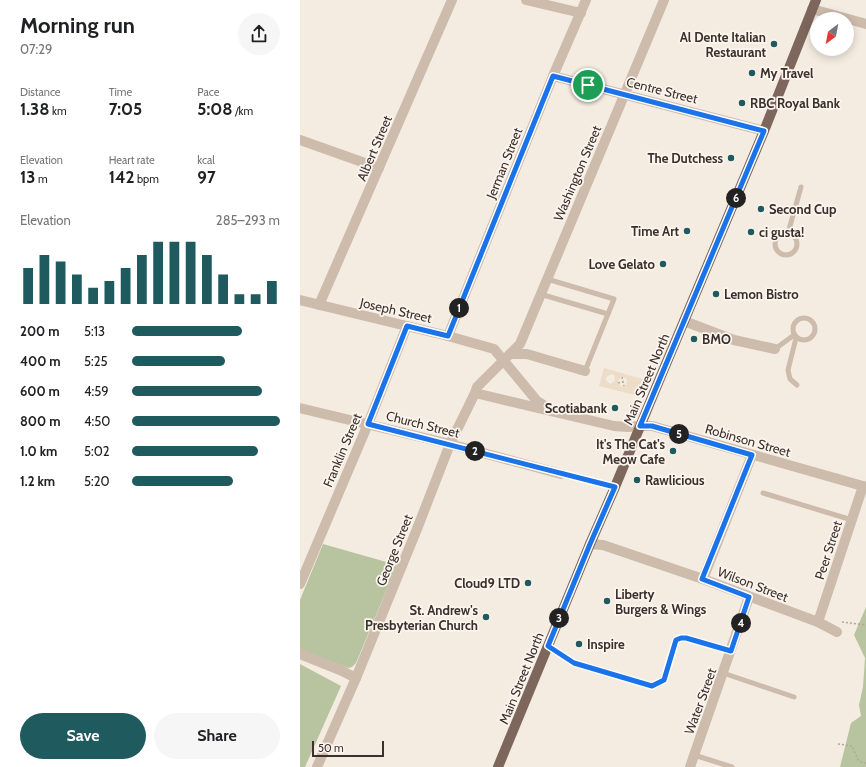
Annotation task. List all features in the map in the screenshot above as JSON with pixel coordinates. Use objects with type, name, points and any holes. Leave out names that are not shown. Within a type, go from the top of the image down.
[{"type":"main road","name":"Main Street North","points":[[498,767],[764,131],[814,4]]},
{"type":"street","name":"Albert Street","points":[[319,305],[452,0]]},
{"type":"street","points":[[526,0],[581,13]]},
{"type":"street","name":"Jerman Street","points":[[448,336],[553,76],[586,0]]},
{"type":"street","name":"Washington Street","points":[[507,357],[520,344],[664,0]]},
{"type":"street","points":[[814,4],[866,24]]},
{"type":"street","name":"Centre Street","points":[[553,76],[764,131]]},
{"type":"street","points":[[300,140],[379,168]]},
{"type":"street","name":"Joseph Street","points":[[300,300],[448,336],[494,349],[507,357]]},
{"type":"street","points":[[684,321],[734,340],[775,349]]},
{"type":"street","name":"Franklin Street","points":[[300,584],[368,424],[407,326]]},
{"type":"street","points":[[507,357],[527,354],[585,371]]},
{"type":"street","name":"George Street","points":[[317,767],[418,529],[450,444],[477,387],[507,357]]},
{"type":"street","name":"Robinson Street","points":[[507,357],[537,401],[552,410]]},
{"type":"street","name":"Robinson Street","points":[[474,393],[552,410],[614,426],[652,426],[865,486]]},
{"type":"street","name":"Church Street","points":[[300,408],[450,444],[561,474]]},
{"type":"street","points":[[702,579],[752,455]]},
{"type":"street","name":"Peer Street","points":[[818,622],[865,486]]},
{"type":"street","name":"Wilson Street","points":[[590,544],[603,545],[702,579],[818,622],[837,632]]},
{"type":"street","name":"Water Street","points":[[690,767],[749,597]]},
{"type":"street","points":[[300,654],[356,678]]},
{"type":"lane","points":[[788,233],[801,187]]},
{"type":"lane","points":[[788,233],[795,236],[797,247],[792,253],[785,254],[779,251],[776,242],[779,236],[788,233]]},
{"type":"lane","points":[[546,279],[614,299],[585,371]]},
{"type":"lane","points":[[540,294],[608,314]]},
{"type":"lane","points":[[795,337],[803,341],[811,338],[815,328],[812,321],[805,318],[798,319],[792,328],[795,337],[788,370],[790,379],[797,385]]},
{"type":"lane","points":[[775,349],[795,337]]},
{"type":"lane","points":[[763,493],[852,520]]},
{"type":"lane","points":[[548,646],[574,663],[652,686],[664,680],[676,640],[686,638],[731,651]]},
{"type":"lane","points":[[723,673],[794,697]]},
{"type":"lane","points":[[694,755],[732,767]]},
{"type":"path","points":[[622,377],[624,386]]},
{"type":"path","points":[[618,383],[623,382]]},
{"type":"path","points":[[561,474],[615,487]]},
{"type":"path","points":[[842,622],[866,625]]},
{"type":"path","points":[[838,744],[852,746],[858,760],[866,763]]},
{"type":"green space","points":[[323,544],[397,565],[356,663],[352,667],[348,668],[300,649],[300,600]]},
{"type":"green space","points":[[866,607],[866,767],[840,767],[851,723],[861,716],[859,705],[863,687],[865,658],[854,635]]},
{"type":"green space","points":[[300,664],[341,686],[305,767],[300,767]]},
{"type":"shaded area","points":[[604,368],[649,381],[643,397],[599,386]],"holes":[[[611,374],[614,375],[615,381],[610,384],[606,380],[606,377]],[[621,377],[626,378],[627,381],[626,385],[622,387],[618,383]]]},
{"type":"place","name":"Al Dente Italian Restaurant","points":[[774,44]]},
{"type":"place","name":"My Travel","points":[[752,73]]},
{"type":"place","name":"RBC Royal Bank","points":[[742,103]]},
{"type":"place","name":"The Dutchess","points":[[731,158]]},
{"type":"place","name":"Second Cup","points":[[761,209]]},
{"type":"place","name":"Time Art","points":[[687,231]]},
{"type":"place","name":"ci gusta!","points":[[751,232]]},
{"type":"place","name":"Love Gelato","points":[[663,264]]},
{"type":"place","name":"Lemon Bistro","points":[[716,294]]},
{"type":"place","name":"BMO","points":[[694,339]]},
{"type":"place","name":"Scotiabank","points":[[615,408]]},
{"type":"place","name":"It's The Cat's Meow Cafe","points":[[673,451]]},
{"type":"place","name":"Rawlicious","points":[[637,480]]},
{"type":"place","name":"Cloud9 LTD","points":[[528,583]]},
{"type":"place","name":"Liberty Burgers & Wings","points":[[607,601]]},
{"type":"place","name":"St. Andrew's Presbyterian Church","points":[[486,617]]},
{"type":"place","name":"Inspire","points":[[579,644]]},
{"type":"route","points":[[553,76],[588,85],[700,113],[764,131],[640,426],[652,426],[752,455],[702,579],[749,597],[731,651],[686,638],[676,640],[664,680],[652,686],[574,663],[548,646],[615,487],[368,424],[407,326],[448,336],[553,76]]}]
